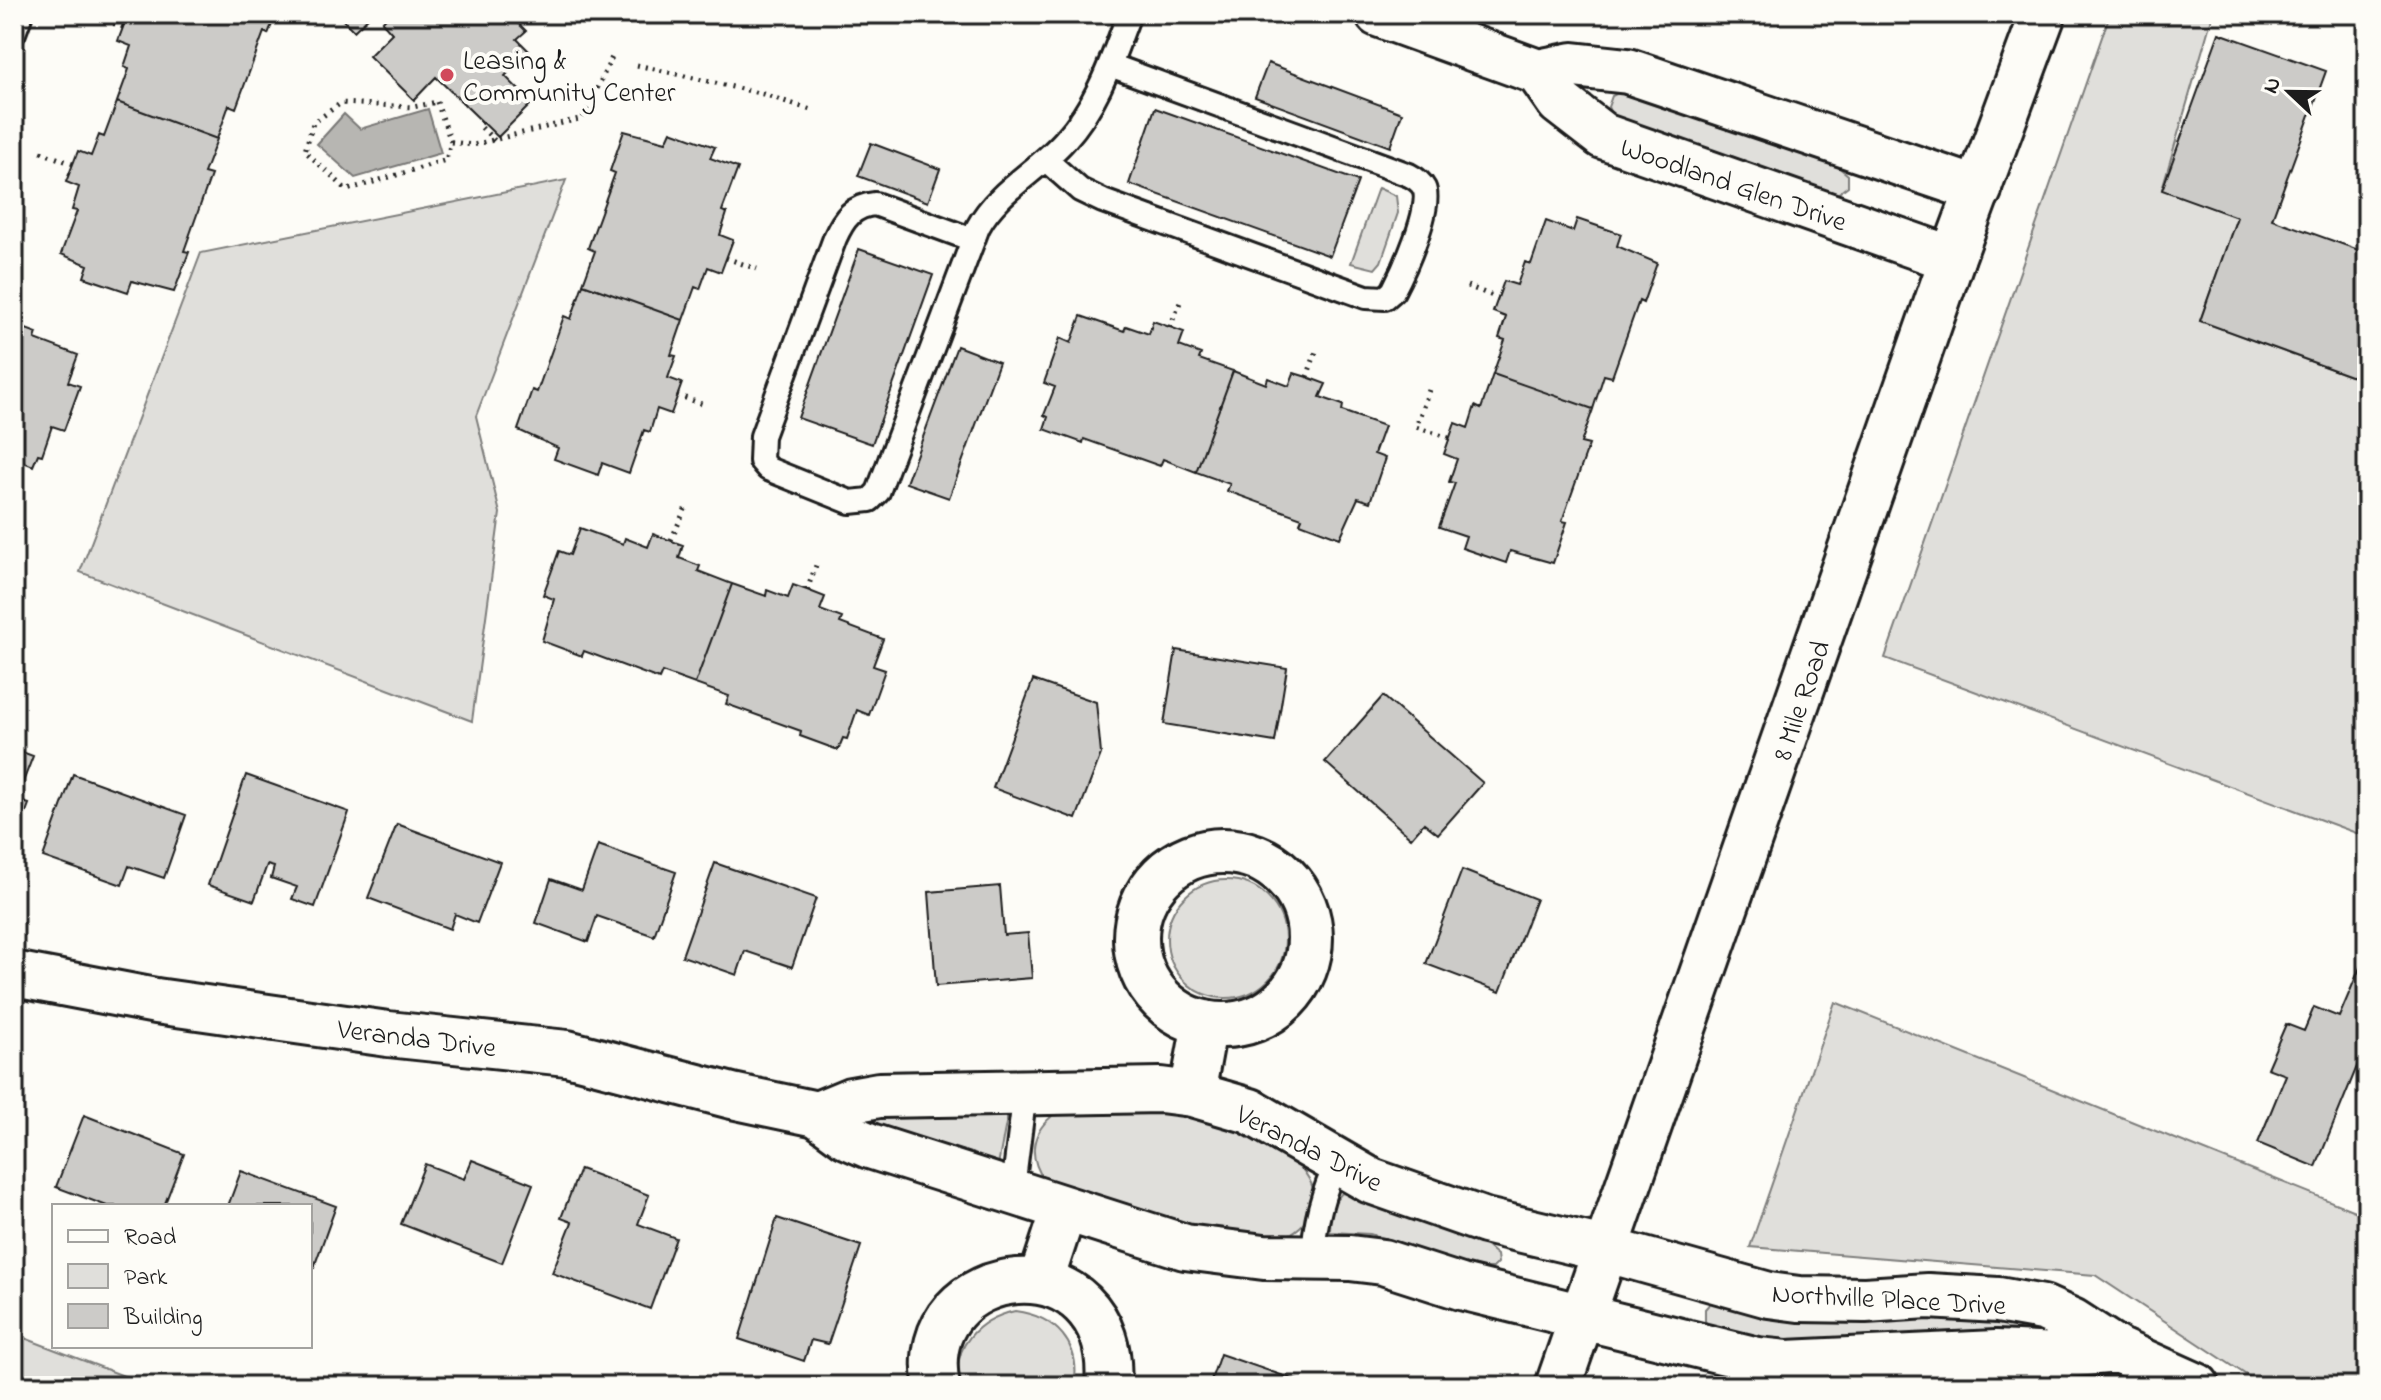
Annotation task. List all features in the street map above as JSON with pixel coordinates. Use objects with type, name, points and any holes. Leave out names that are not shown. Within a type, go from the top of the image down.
[{"type":"street","points":[[1378,14],[1538,72],[1573,65],[1628,71],[1979,190]]},
{"type":"street","name":"8 Mile Road","points":[[1558,1386],[1952,259],[2043,14]]},
{"type":"street","name":"Woodland Glen Drive","points":[[1538,72],[1559,102],[1603,136],[1952,259]]},
{"type":"street","name":"Veranda Drive","points":[[14,974],[156,1001],[388,1034],[567,1053],[732,1096],[817,1114],[847,1136],[870,1146],[1008,1193],[1185,1247],[1264,1257],[1350,1258],[1399,1266],[1461,1287],[1583,1316]]},
{"type":"street","points":[[1192,1094],[1205,1023]]},
{"type":"street","name":"Veranda Drive","points":[[817,1114],[851,1100],[879,1095],[1161,1090],[1192,1094],[1250,1111],[1371,1181],[1430,1204],[1485,1221],[1608,1250]]},
{"type":"street","points":[[1041,1280],[1064,1210]]},
{"type":"street","name":"Northville Place Drive","points":[[1608,1250],[1769,1295],[1799,1299],[1928,1296],[1998,1300],[2043,1308],[2072,1321],[2117,1350],[2197,1386]]},
{"type":"street","points":[[937,1386],[936,1353],[945,1325],[961,1303],[985,1287],[1013,1279],[1041,1280],[1067,1291],[1089,1309],[1104,1333],[1110,1360],[1108,1386]]},
{"type":"street","name":"Northville Place Drive","points":[[1583,1316],[1758,1360],[1787,1363],[1996,1353],[2055,1356],[2117,1350]]},
{"type":"lane","points":[[14,33],[21,14]]},
{"type":"lane","points":[[973,240],[875,204],[861,205],[849,214],[835,238],[762,436],[761,461],[768,469],[850,502],[870,500],[884,480],[973,240],[993,204],[1046,160],[1084,117],[1110,65],[1129,14]]},
{"type":"lane","points":[[1046,160],[1080,190],[1103,201],[1366,297],[1385,298],[1393,291],[1424,212],[1425,189],[1419,182],[1409,175],[1110,65]]},
{"type":"lane","points":[[1008,1193],[1015,1172],[1025,1092]]},
{"type":"lane","points":[[1313,1257],[1322,1208],[1338,1161]]},
{"type":"path","points":[[91,15],[123,27]]},
{"type":"path","points":[[451,142],[473,145],[495,141],[583,118],[613,55]]},
{"type":"path","points":[[637,65],[751,91],[814,111]]},
{"type":"path","points":[[437,102],[451,142],[446,160],[347,190],[305,151],[313,123],[341,103],[413,107],[437,102]]},
{"type":"path","points":[[482,122],[479,125],[495,141]]},
{"type":"path","points":[[41,152],[73,164]]},
{"type":"path","points":[[726,258],[757,269]]},
{"type":"path","points":[[1467,286],[1498,298]]},
{"type":"path","points":[[1170,327],[1181,300]]},
{"type":"path","points":[[1307,377],[1317,349]]},
{"type":"path","points":[[1429,390],[1416,427],[1449,438]]},
{"type":"path","points":[[677,395],[707,406]]},
{"type":"path","points":[[671,540],[687,505]]},
{"type":"path","points":[[807,590],[818,560]]},
{"type":"green space","points":[[2110,14],[2213,14],[2162,189],[2237,217],[2200,321],[2367,382],[2367,837],[1885,658]]},
{"type":"green space","points":[[1622,91],[1837,166],[1848,175],[1848,186],[1835,196],[1613,118],[1608,107],[1612,96]]},
{"type":"green space","points":[[566,180],[476,416],[500,513],[472,721],[80,572],[201,253]]},
{"type":"green space","points":[[1378,188],[1396,196],[1398,213],[1381,262],[1375,269],[1351,263]]},
{"type":"green space","points":[[1226,880],[1249,884],[1268,897],[1281,916],[1285,939],[1281,962],[1268,981],[1249,994],[1226,998],[1203,994],[1184,981],[1171,962],[1167,939],[1171,916],[1184,897],[1203,884]]},
{"type":"green space","points":[[1835,1002],[2367,1216],[2367,1386],[2263,1386],[2095,1275],[1750,1247]]},
{"type":"green space","points":[[1165,1110],[1230,1121],[1250,1130],[1293,1159],[1312,1185],[1314,1199],[1304,1223],[1292,1233],[1277,1238],[1247,1239],[1218,1235],[1130,1211],[1045,1181],[1039,1172],[1034,1144],[1041,1128],[1056,1113]]},
{"type":"green space","points":[[1004,1113],[1007,1118],[998,1165],[867,1126],[864,1119],[866,1116]]},
{"type":"green space","points":[[1342,1193],[1485,1245],[1497,1255],[1498,1263],[1493,1268],[1478,1268],[1370,1234],[1330,1232],[1331,1207]]},
{"type":"green space","points":[[1712,1301],[1882,1320],[1992,1314],[2059,1335],[1774,1342],[1711,1329],[1705,1321],[1705,1309]]},
{"type":"green space","points":[[1015,1311],[1042,1319],[1062,1335],[1074,1357],[1074,1386],[961,1386],[959,1359],[970,1337],[990,1321]]},
{"type":"green space","points":[[14,1334],[150,1386],[14,1386]]},
{"type":"shaded area","points":[[428,109],[441,153],[355,178],[317,144],[344,114],[360,129]]},
{"type":"building","points":[[128,14],[276,14],[268,34],[264,32],[236,108],[229,105],[217,139],[117,102],[129,69],[124,67],[131,46],[118,41]]},
{"type":"building","points":[[343,14],[372,14],[354,31],[340,17]]},
{"type":"building","name":"Leasing & Community Center","points":[[389,14],[509,14],[526,31],[517,39],[529,51],[505,76],[532,103],[498,137],[436,77],[414,100],[369,56],[392,33],[382,22]]},
{"type":"building","points":[[2219,33],[2326,71],[2272,219],[2367,253],[2367,382],[2200,321],[2237,217],[2162,190]]},
{"type":"building","points":[[1268,63],[1402,113],[1390,147],[1255,97]]},
{"type":"building","points":[[117,102],[217,139],[204,173],[211,175],[184,251],[189,252],[174,292],[132,281],[128,292],[84,277],[88,265],[61,254],[77,211],[72,210],[79,187],[66,182],[78,151],[91,156],[99,135],[104,137]]},
{"type":"building","points":[[1155,108],[1358,181],[1330,256],[1129,184]]},
{"type":"building","points":[[624,131],[666,142],[671,131],[715,147],[710,158],[738,168],[722,211],[727,213],[720,235],[733,240],[721,272],[708,267],[700,289],[695,287],[683,320],[583,284],[595,251],[588,248],[615,173],[610,171]]},
{"type":"building","points":[[871,143],[940,169],[928,202],[858,176]]},
{"type":"building","points":[[1577,219],[1621,234],[1617,246],[1657,263],[1643,303],[1639,301],[1612,377],[1604,375],[1593,409],[1493,374],[1505,340],[1499,338],[1506,317],[1493,312],[1504,281],[1517,285],[1525,262],[1531,264],[1546,221],[1573,231]]},
{"type":"building","points":[[859,249],[933,275],[872,444],[798,418]]},
{"type":"building","points":[[583,284],[683,320],[671,355],[676,356],[668,378],[682,383],[671,414],[657,409],[650,432],[644,430],[629,473],[602,463],[598,475],[554,459],[558,448],[518,430],[532,390],[537,392],[564,316],[571,319]]},
{"type":"building","points":[[14,310],[19,312],[15,325],[37,333],[35,339],[78,355],[68,382],[80,386],[64,430],[52,426],[42,455],[38,454],[33,466],[14,458]]},
{"type":"building","points":[[1081,316],[1124,331],[1126,326],[1149,334],[1153,321],[1184,332],[1179,346],[1201,354],[1199,359],[1233,371],[1196,472],[1163,459],[1160,466],[1084,439],[1083,443],[1044,429],[1048,417],[1044,415],[1055,387],[1044,383],[1060,338],[1071,343]]},
{"type":"building","points":[[957,346],[999,362],[949,498],[906,483]]},
{"type":"building","points":[[1233,371],[1266,384],[1268,378],[1289,386],[1294,373],[1307,377],[1326,384],[1320,397],[1343,405],[1342,411],[1384,426],[1374,454],[1385,458],[1370,502],[1358,498],[1340,538],[1300,523],[1302,518],[1227,491],[1230,484],[1196,472]]},
{"type":"building","points":[[1493,374],[1593,409],[1581,443],[1589,445],[1562,521],[1567,522],[1553,563],[1510,551],[1506,563],[1462,548],[1466,536],[1439,527],[1455,483],[1449,482],[1457,459],[1444,454],[1455,423],[1468,428],[1475,406],[1481,409]]},
{"type":"building","points":[[580,528],[623,544],[625,538],[648,547],[653,534],[683,545],[679,558],[700,566],[698,571],[732,584],[695,684],[662,672],[659,679],[584,651],[582,656],[542,641],[554,599],[543,595],[559,551],[570,555]]},
{"type":"building","points":[[732,584],[766,596],[767,590],[788,598],[793,585],[807,590],[825,597],[820,610],[842,618],[840,623],[883,639],[873,666],[885,670],[869,715],[857,710],[847,739],[843,738],[838,750],[800,736],[801,731],[726,704],[729,696],[695,684]]},
{"type":"building","points":[[1176,650],[1287,668],[1275,742],[1164,724]]},
{"type":"building","points":[[1033,680],[1096,702],[1101,754],[1076,819],[993,788]]},
{"type":"building","points":[[1383,696],[1483,783],[1438,834],[1424,823],[1411,838],[1325,762]]},
{"type":"building","points":[[14,749],[33,756],[16,800],[29,804],[14,845]]},
{"type":"building","points":[[73,774],[186,815],[164,878],[129,866],[122,885],[43,857]]},
{"type":"building","points":[[246,775],[349,812],[315,907],[292,899],[297,887],[271,878],[274,867],[267,865],[254,901],[208,885]]},
{"type":"building","points":[[397,824],[500,862],[477,923],[455,914],[450,929],[368,898]]},
{"type":"building","points":[[598,845],[676,872],[654,936],[597,916],[588,942],[536,923],[551,879],[582,890]]},
{"type":"building","points":[[715,863],[816,898],[792,967],[745,951],[737,975],[682,956]]},
{"type":"building","points":[[1462,870],[1536,899],[1500,992],[1426,964]]},
{"type":"building","points":[[1000,886],[1004,935],[1028,933],[1032,978],[936,986],[929,892]]},
{"type":"building","points":[[2367,951],[2367,1042],[2316,1167],[2258,1143],[2286,1075],[2267,1068],[2286,1024],[2304,1031],[2314,1007],[2339,1017]]},
{"type":"building","points":[[84,1115],[184,1154],[165,1204],[102,1204],[56,1187]]},
{"type":"building","points":[[472,1160],[533,1184],[502,1263],[401,1224],[425,1164],[464,1179]]},
{"type":"building","points":[[580,1169],[649,1195],[638,1224],[676,1238],[650,1309],[552,1273],[572,1222],[561,1218]]},
{"type":"building","points":[[241,1171],[336,1206],[314,1267],[312,1204],[229,1204]]},
{"type":"building","points":[[777,1218],[861,1246],[828,1344],[811,1340],[804,1361],[739,1339]]},
{"type":"building","points":[[1220,1354],[1313,1386],[1209,1386]]},
{"type":"place","name":"Leasing & Community Center","points":[[447,75]]}]
